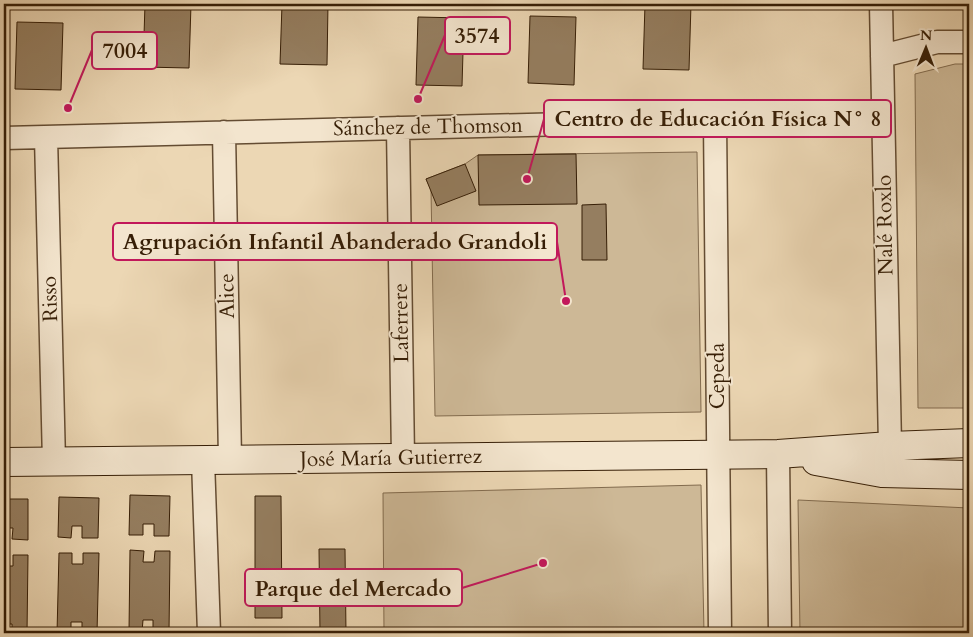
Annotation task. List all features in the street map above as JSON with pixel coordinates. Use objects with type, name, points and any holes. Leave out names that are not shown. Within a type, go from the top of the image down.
[{"type":"street","name":"Nalé Roxlo","points":[[881,4],[890,446]]},
{"type":"street","points":[[882,56],[937,42],[969,42]]},
{"type":"street","name":"Sánchez de Thomson","points":[[4,138],[883,116]]},
{"type":"street","name":"Cepeda","points":[[716,120],[717,454],[720,633]]},
{"type":"street","name":"Laferrere","points":[[398,128],[403,458]]},
{"type":"street","name":"Alice","points":[[209,633],[216,460],[224,132]]},
{"type":"street","name":"Risso","points":[[46,137],[54,462]]},
{"type":"street","name":"José María Gutierrez","points":[[4,462],[778,454],[890,446],[969,443]]},
{"type":"street","points":[[778,454],[780,633]]},
{"type":"street","name":"José María Gutierrez","points":[[778,454],[882,473],[969,475]]},
{"type":"shaded area","points":[[955,64],[969,64],[969,408],[918,408],[915,74]]},
{"type":"shaded area","points":[[697,152],[701,412],[435,416],[431,190],[426,179],[465,164],[478,155]]},
{"type":"shaded area","points":[[701,485],[704,633],[384,633],[383,493]]},
{"type":"shaded area","points":[[798,500],[969,508],[969,633],[800,633]]},
{"type":"building","points":[[145,4],[191,4],[189,68],[143,67]]},
{"type":"building","points":[[282,4],[328,4],[327,65],[280,64]]},
{"type":"building","points":[[645,4],[691,4],[689,70],[643,69]]},
{"type":"building","points":[[530,16],[576,17],[574,85],[528,83]]},
{"type":"building","points":[[418,17],[464,18],[462,86],[416,85]]},
{"type":"building","points":[[17,22],[63,23],[61,90],[15,89]]},
{"type":"building","points":[[576,154],[577,204],[479,205],[478,155]]},
{"type":"building","points":[[465,164],[476,191],[437,206],[426,179]]},
{"type":"building","points":[[606,204],[607,260],[582,260],[582,205]]},
{"type":"building","points":[[130,495],[170,496],[169,536],[154,536],[154,524],[143,524],[143,535],[129,535]]},
{"type":"building","points":[[255,496],[281,496],[282,618],[255,618]]},
{"type":"building","points":[[59,497],[99,498],[98,538],[82,538],[82,526],[72,526],[71,538],[58,537]]},
{"type":"building","points":[[4,499],[28,499],[28,540],[12,539],[13,528],[4,528]]},
{"type":"building","points":[[319,549],[345,549],[346,633],[320,633]]},
{"type":"building","points":[[130,550],[144,551],[143,562],[154,562],[155,551],[170,551],[169,632],[153,632],[153,620],[143,620],[142,632],[129,631]]},
{"type":"building","points":[[59,553],[72,553],[72,564],[83,564],[83,553],[99,553],[97,633],[82,633],[82,622],[71,622],[71,633],[57,633]]},
{"type":"building","points":[[13,555],[28,555],[27,633],[12,633],[12,624],[4,624],[4,566],[13,566]]},
{"type":"place","name":"3574","points":[[418,99]]},
{"type":"place","name":"7004","points":[[68,108]]},
{"type":"place","name":"Centro de Educación Física N° 8","points":[[527,179]]},
{"type":"place","name":"Agrupación Infantil Abanderado Grandoli","points":[[566,301]]},
{"type":"place","name":"Parque del Mercado","points":[[543,563]]}]
